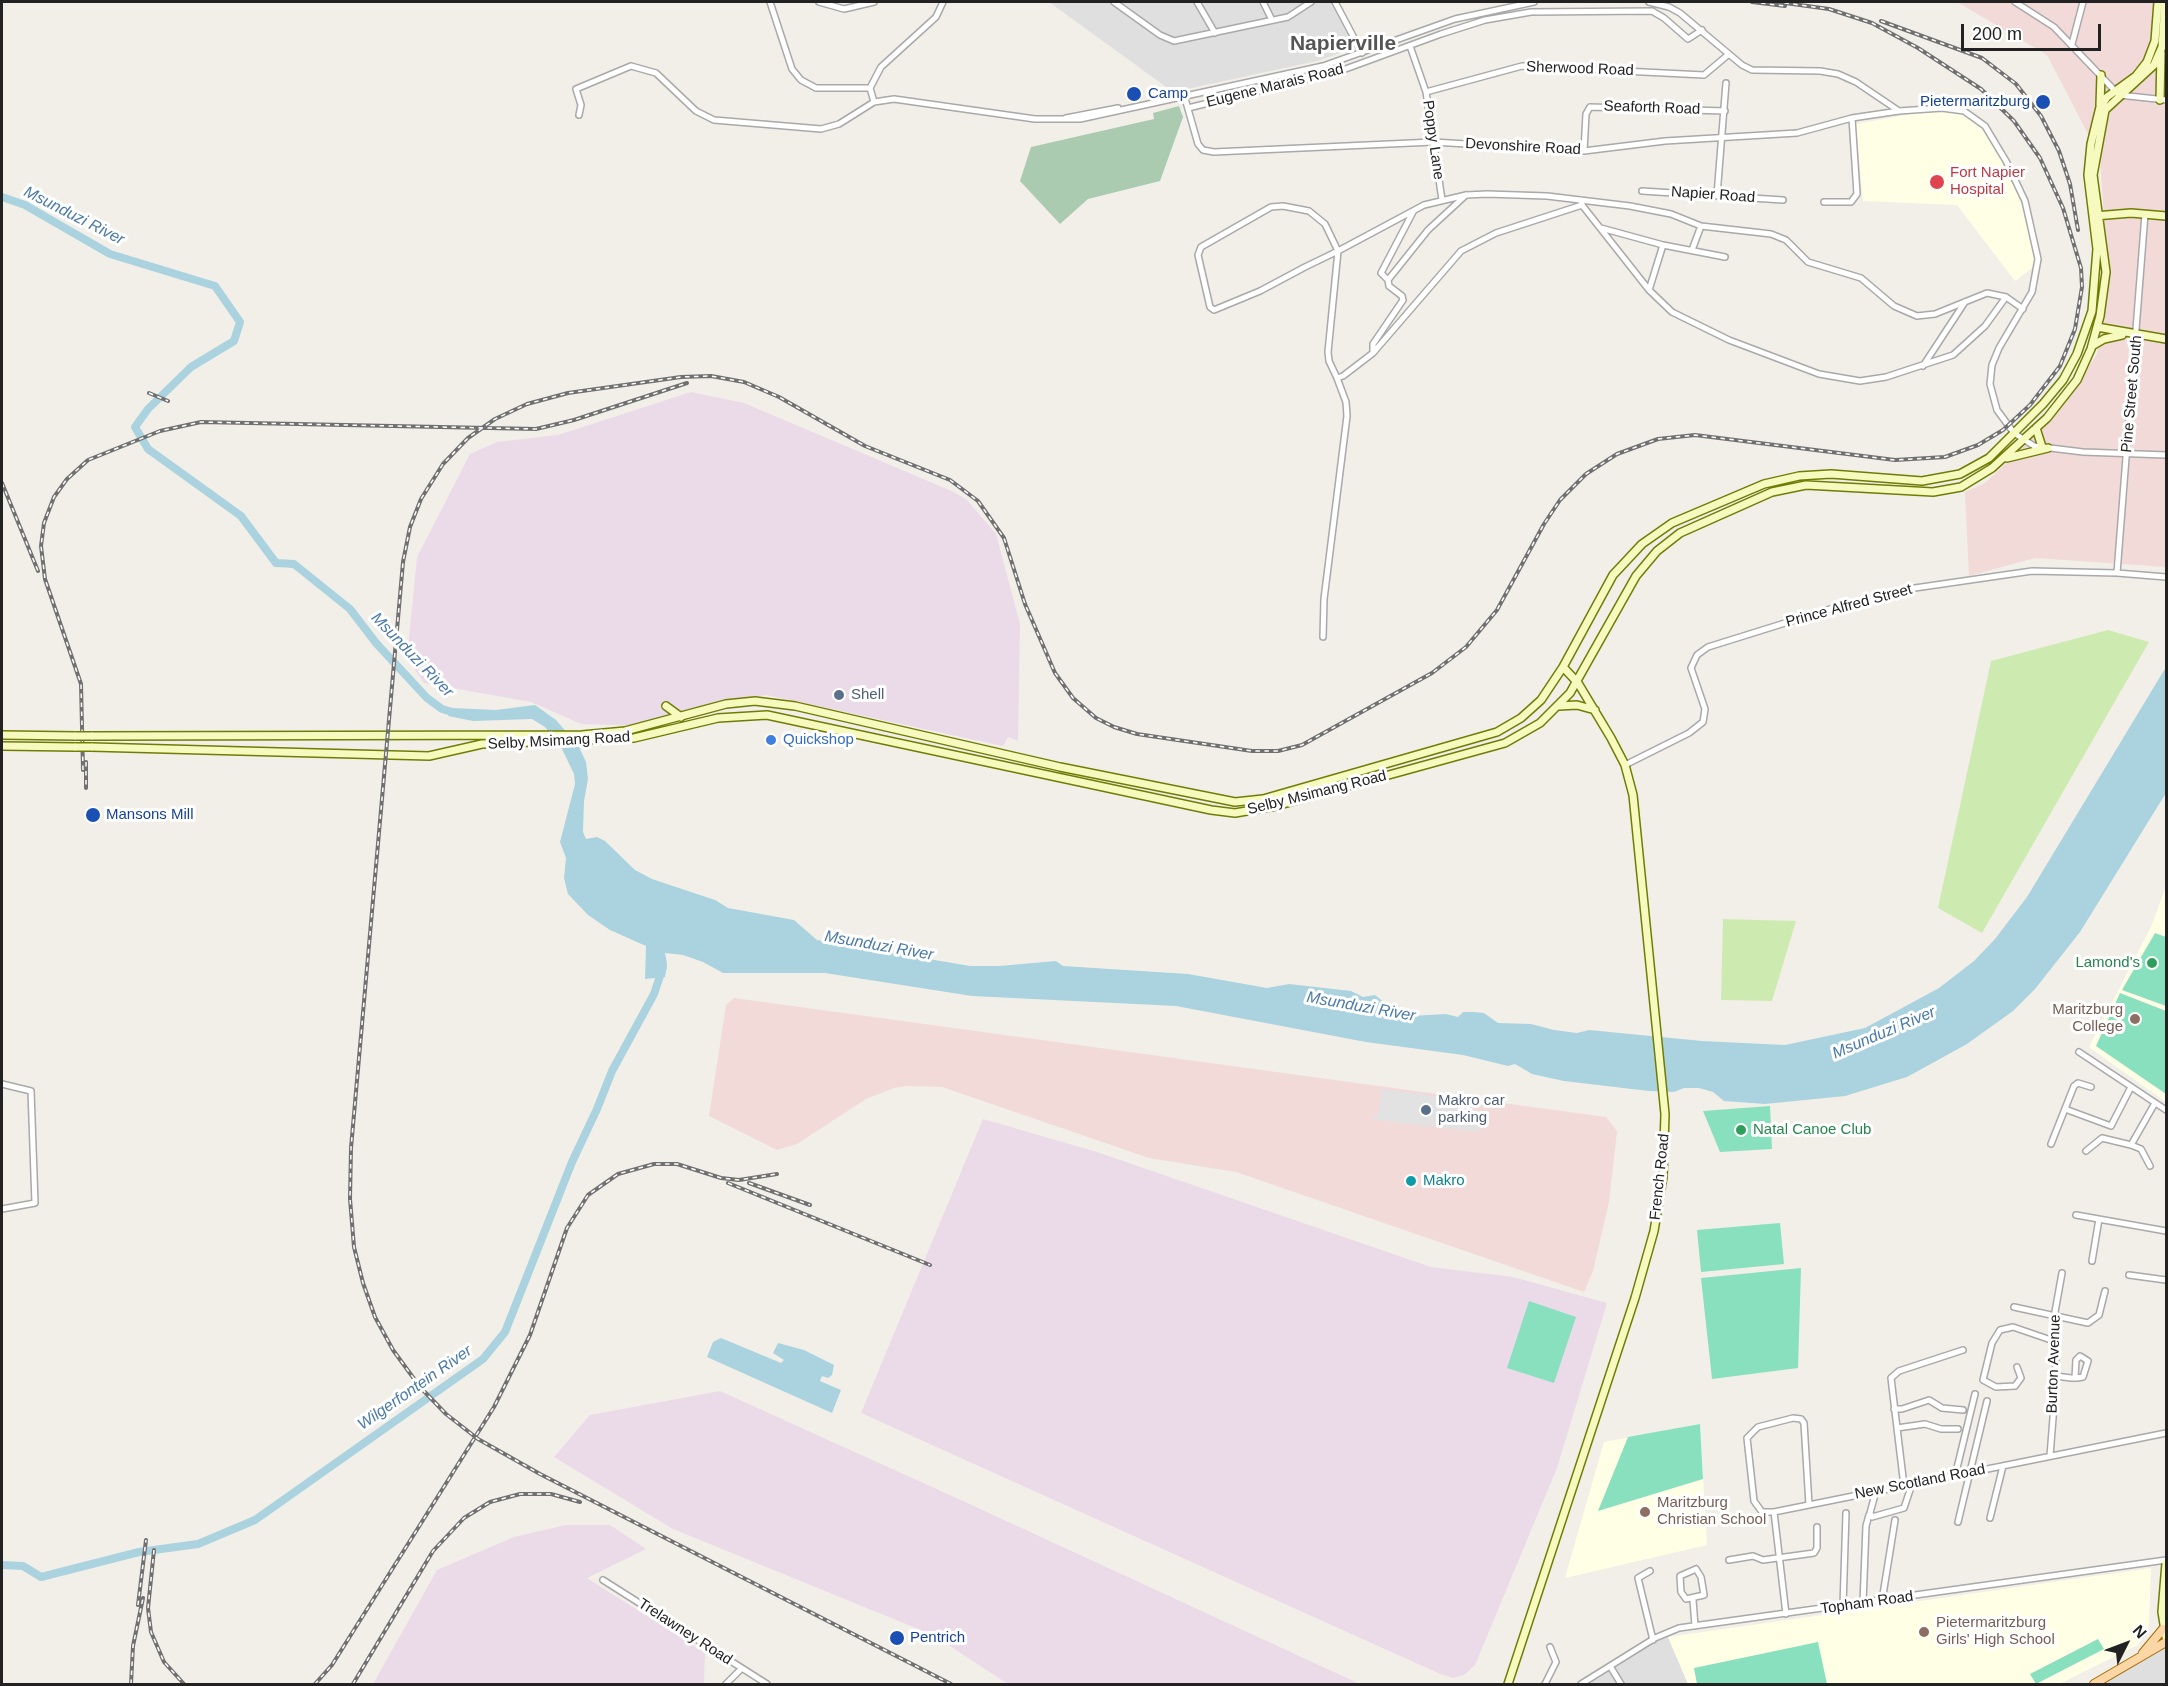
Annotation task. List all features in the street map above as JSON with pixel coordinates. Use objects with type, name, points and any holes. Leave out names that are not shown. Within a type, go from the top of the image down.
[{"type":"main road","name":"Selby Msimang Road","points":[[2,735],[634,738],[734,715],[782,717],[1178,803],[1235,813],[1276,806],[1505,743],[1532,730],[1558,707],[1578,683],[1641,569],[1662,546],[1697,523],[1772,492],[1806,485],[1933,492],[1951,489],[1970,482],[2002,460],[2037,428],[2077,380],[2092,346],[2106,272],[2088,175],[2100,107],[2136,76],[2152,54],[2158,2]]},
{"type":"main road","name":"Selby Msimang Road","points":[[584,739],[642,727],[734,702],[769,702],[1060,767],[1235,802],[1263,799],[1497,732],[1531,710],[1551,687],[1613,575],[1642,544],[1672,523],[1764,484],[1799,476],[1831,474],[1922,480],[1960,474],[1989,458],[2054,392],[2082,341],[2092,310],[2097,269],[2096,201],[2093,175],[2105,110],[2117,93],[2148,72],[2162,47],[2165,2]]},
{"type":"main road","points":[[2162,47],[2163,100]]},
{"type":"main road","points":[[2100,107],[2101,75]]},
{"type":"main road","points":[[2096,201],[2114,213]]},
{"type":"main road","points":[[2095,216],[2114,213],[2166,216]]},
{"type":"main road","points":[[2097,327],[2166,339]]},
{"type":"main road","points":[[2092,346],[2107,338],[2134,335]]},
{"type":"main road","points":[[2002,460],[2045,447],[2037,428]]},
{"type":"main road","name":"French Road","points":[[1508,1684],[1635,1298],[1654,1231],[1663,1177],[1665,1114],[1636,812],[1624,765],[1595,710],[1578,683],[1563,667]]},
{"type":"main road","points":[[1558,707],[1574,704],[1595,710]]},
{"type":"main road","points":[[666,706],[681,717]]},
{"type":"main road","points":[[642,727],[665,726],[671,730]]},
{"type":"main road","name":"Selby Msimang Road","points":[[2,746],[429,756],[482,744],[547,738]]},
{"type":"main road","points":[[2165,1636],[2166,1561]]},
{"type":"main road","points":[[2127,1665],[2165,1636]]},
{"type":"main road","points":[[2086,1684],[2097,1683],[2127,1665],[2165,1636]]},
{"type":"street","points":[[770,2],[792,69],[801,80],[816,87],[870,88]]},
{"type":"street","points":[[819,2],[844,9],[874,2]]},
{"type":"street","points":[[874,102],[870,88],[881,67],[936,17],[943,2]]},
{"type":"street","points":[[1114,2],[1170,40],[1288,17],[1311,2]]},
{"type":"street","points":[[1197,2],[1215,33]]},
{"type":"street","points":[[1263,2],[1272,20]]},
{"type":"street","points":[[1335,2],[1362,53]]},
{"type":"street","name":"Eugene Marais Road","points":[[579,115],[581,105],[576,89],[622,68],[642,67],[662,77],[703,116],[714,120],[772,123],[813,129],[839,124],[874,102],[894,99],[1035,119],[1065,119],[1101,115],[1122,108],[1323,66],[1455,19],[1534,2]]},
{"type":"street","points":[[1649,2],[1669,7],[1702,30],[1742,65],[1759,72],[1820,71],[1838,74],[1856,82],[1899,111]]},
{"type":"street","points":[[2015,2],[2046,20],[2072,44],[2117,93],[2163,100]]},
{"type":"street","points":[[2072,44],[2083,2]]},
{"type":"street","name":"Eugene Marais Road","points":[[1188,108],[1340,71],[1485,20],[1563,10],[1652,11],[1664,18],[1688,39],[1702,30]]},
{"type":"street","name":"Poppy Lane","points":[[1410,46],[1426,92],[1442,200]]},
{"type":"street","name":"Sherwood Road","points":[[1426,92],[1522,66],[1704,75],[1729,54]]},
{"type":"street","points":[[1716,195],[1723,138],[1726,84]]},
{"type":"street","name":"Devonshire Road","points":[[1184,95],[1198,144],[1206,152],[1433,142],[1584,151],[1665,141],[1805,132],[1852,117],[1899,111],[1958,109],[1979,120],[1991,134],[2025,201],[2037,251],[2037,278],[2023,309],[1999,348],[1991,376],[1994,401],[2014,433],[2023,441]]},
{"type":"street","name":"Seaforth Road","points":[[1584,151],[1586,114],[1590,107],[1725,111]]},
{"type":"street","points":[[1824,202],[1851,202],[1857,194],[1852,117]]},
{"type":"street","name":"Napier Road","points":[[1642,191],[1783,200]]},
{"type":"street","points":[[1323,638],[1324,599],[1347,416],[1346,402],[1338,378],[1329,361],[1328,341],[1338,251],[1324,224],[1316,215],[1297,208],[1277,205],[1206,243],[1198,255],[1208,303],[1214,310],[1260,291],[1338,251],[1413,212],[1442,200],[1466,195],[1547,196],[1662,212],[1701,226],[1780,237],[1808,262],[1861,278],[1894,306],[1917,316],[1935,314],[1987,293],[2006,297],[2023,309]]},
{"type":"street","points":[[1388,280],[1428,230],[1466,195]]},
{"type":"street","points":[[1581,202],[1662,304],[1684,318],[1729,340],[1833,378],[1868,381],[1953,355],[1991,320],[2006,297]]},
{"type":"street","points":[[1338,378],[1352,372],[1373,353],[1461,251],[1496,233],[1581,202]]},
{"type":"street","points":[[1373,353],[1372,344],[1403,300],[1402,296],[1389,286],[1388,280],[1381,274],[1413,212]]},
{"type":"street","name":"Pine Street South","points":[[2117,573],[2145,214]]},
{"type":"street","points":[[1692,250],[1701,226]]},
{"type":"street","points":[[1600,228],[1663,245],[1725,257]]},
{"type":"street","points":[[1649,290],[1663,245]]},
{"type":"street","points":[[1923,366],[1966,301]]},
{"type":"street","points":[[2023,441],[2045,447],[2166,455]]},
{"type":"street","name":"Prince Alfred Street","points":[[1624,765],[1689,733],[1703,722],[1705,709],[1691,668],[1697,655],[1708,647],[1830,609],[1908,589],[2022,572],[2117,573],[2166,577]]},
{"type":"street","points":[[2079,1052],[2166,1110]]},
{"type":"street","points":[[2,1084],[31,1090],[35,1203],[2,1209]]},
{"type":"street","points":[[2051,1144],[2077,1084],[2091,1087]]},
{"type":"street","points":[[2065,1109],[2111,1126],[2131,1087]]},
{"type":"street","points":[[2131,1145],[2155,1103]]},
{"type":"street","points":[[2086,1151],[2102,1138],[2141,1149],[2150,1166]]},
{"type":"street","points":[[2076,1215],[2166,1231]]},
{"type":"street","points":[[2092,1261],[2099,1219]]},
{"type":"street","name":"Burton Avenue","points":[[2050,1456],[2056,1376],[2055,1316],[2062,1273]]},
{"type":"street","points":[[2130,1275],[2166,1280]]},
{"type":"street","points":[[2014,1307],[2085,1323],[2094,1321],[2098,1315],[2105,1291]]},
{"type":"street","points":[[2017,1367],[2021,1378],[2015,1386],[1996,1387],[1983,1380],[1992,1343],[2000,1330],[2013,1327],[2054,1341]]},
{"type":"street","points":[[1904,1486],[1891,1381],[1894,1373],[1963,1350]]},
{"type":"street","points":[[2056,1376],[2075,1378]]},
{"type":"street","points":[[1955,1476],[1975,1394]]},
{"type":"street","points":[[1894,1409],[1902,1409],[1929,1400],[1942,1408],[1963,1410]]},
{"type":"street","points":[[1958,1522],[1987,1401]]},
{"type":"street","points":[[1786,1614],[1774,1512],[1762,1512],[1754,1501],[1747,1438],[1758,1427],[1793,1418],[1801,1419],[1804,1423],[1809,1505]]},
{"type":"street","points":[[1897,1428],[1925,1424],[1941,1429],[1958,1429]]},
{"type":"street","name":"New Scotland Road","points":[[1774,1512],[2166,1433]]},
{"type":"street","points":[[1990,1518],[2003,1466]]},
{"type":"street","points":[[1869,1515],[1904,1508],[1912,1484]]},
{"type":"street","points":[[1863,1604],[1866,1526],[1876,1491]]},
{"type":"street","points":[[1843,1606],[1846,1513]]},
{"type":"street","points":[[1882,1601],[1895,1521]]},
{"type":"street","points":[[1729,1560],[1753,1556],[1763,1560],[1814,1552],[1817,1548],[1817,1527]]},
{"type":"street","name":"Topham Road","points":[[1581,1684],[1667,1632],[1695,1626],[2166,1561]]},
{"type":"street","points":[[1696,1569],[1701,1577],[1704,1594],[1693,1600],[1683,1596],[1680,1576],[1696,1569]]},
{"type":"street","points":[[1650,1571],[1638,1578],[1653,1640]]},
{"type":"street","name":"Trelawney Road","points":[[603,1580],[767,1684]]},
{"type":"street","points":[[1693,1600],[1695,1626]]},
{"type":"street","points":[[1545,1684],[1556,1662],[1550,1647]]},
{"type":"street","points":[[1610,1666],[1621,1684]]},
{"type":"street","points":[[726,1684],[741,1669]]},
{"type":"shaded area","points":[[1049,2],[1332,2],[1353,43],[1349,50],[1317,61],[1173,92]]},
{"type":"shaded area","points":[[1957,2],[2166,2],[2166,567],[2035,558],[1969,576],[1965,492],[1985,483],[2050,422],[2097,354],[2108,279],[2100,157],[2047,55]]},
{"type":"shaded area","points":[[1179,106],[1183,117],[1160,181],[1088,199],[1060,224],[1020,181],[1031,147],[1154,119],[1153,113]]},
{"type":"shaded area","name":"Fort Napier Hospital","points":[[1945,108],[1963,110],[1990,134],[2021,202],[2036,265],[2015,281],[1957,205],[1863,201],[1856,124]]},
{"type":"shaded area","points":[[691,392],[744,403],[954,492],[967,500],[996,534],[1020,624],[1018,741],[1008,737],[1003,746],[766,695],[716,702],[647,726],[581,724],[531,702],[424,683],[407,658],[417,557],[470,454],[497,442],[558,435]]},
{"type":"shaded area","name":"Maritzburg College","points":[[2166,886],[2166,1102],[2089,1047],[2151,927]]},
{"type":"shaded area","points":[[734,998],[1606,1117],[1617,1131],[1609,1202],[1593,1271],[1584,1292],[1236,1172],[1149,1158],[942,1087],[894,1088],[866,1099],[797,1144],[777,1150],[709,1116],[726,1005]]},
{"type":"shaded area","name":"Makro car parking","points":[[1382,1089],[1470,1101],[1469,1110],[1480,1111],[1478,1132],[1370,1119],[1378,1115]]},
{"type":"shaded area","points":[[983,1119],[1097,1152],[1431,1267],[1513,1277],[1607,1303],[1557,1468],[1475,1665],[1464,1675],[1453,1678],[1438,1673],[861,1413]]},
{"type":"shaded area","points":[[720,1391],[1360,1684],[1008,1684],[933,1635],[673,1529],[554,1457],[590,1415]]},
{"type":"shaded area","name":"Maritzburg Christian School","points":[[1700,1424],[1707,1545],[1565,1578],[1604,1442]]},
{"type":"shaded area","points":[[566,1525],[610,1525],[646,1549],[587,1578],[705,1653],[704,1684],[373,1684],[437,1570],[514,1537]]},
{"type":"shaded area","name":"Pietermaritzburg Girls' High School","points":[[2151,1568],[2149,1626],[2138,1645],[2059,1684],[1688,1684],[1668,1637]]},
{"type":"shaded area","points":[[1668,1637],[1688,1684],[1584,1684],[1636,1650]]},
{"type":"shaded area","points":[[2166,1646],[2166,1684],[2100,1684]]},
{"type":"green space","points":[[2108,630],[2149,642],[1982,933],[1938,908],[1991,661]]},
{"type":"green space","points":[[1723,919],[1796,921],[1772,1001],[1721,1000]]},
{"type":"green space","name":"Lamond's","points":[[2155,933],[2166,937],[2166,1006],[2122,990]]},
{"type":"green space","points":[[2120,993],[2166,1011],[2166,1094],[2096,1046]]},
{"type":"green space","name":"Natal Canoe Club","points":[[1770,1106],[1772,1149],[1720,1152],[1703,1111]]},
{"type":"green space","points":[[1780,1223],[1784,1264],[1701,1272],[1697,1230]]},
{"type":"green space","points":[[1801,1268],[1798,1368],[1712,1379],[1701,1278]]},
{"type":"green space","points":[[1529,1301],[1576,1317],[1554,1383],[1507,1368]]},
{"type":"green space","points":[[1700,1424],[1703,1479],[1598,1511],[1628,1437]]},
{"type":"green space","points":[[2098,1639],[2104,1649],[2036,1684],[2030,1674]]},
{"type":"green space","points":[[1818,1642],[1827,1684],[1697,1684],[1694,1668]]},
{"type":"water","points":[[2166,667],[2166,793],[2080,932],[2035,989],[2013,1011],[1967,1044],[1907,1077],[1845,1096],[1765,1104],[1724,1101],[1713,1092],[1699,1088],[1684,1088],[1674,1092],[1649,1091],[1564,1081],[1532,1074],[1515,1064],[1508,1066],[1463,1055],[1366,1042],[1176,1006],[972,996],[825,973],[723,973],[703,962],[683,955],[665,953],[667,964],[665,977],[645,979],[646,946],[610,930],[588,915],[568,894],[564,878],[566,858],[560,842],[575,784],[574,774],[562,749],[545,727],[532,719],[473,721],[448,716],[452,708],[496,710],[535,705],[556,720],[579,747],[586,762],[588,779],[584,801],[583,832],[586,839],[597,837],[605,841],[635,870],[652,879],[715,900],[728,908],[794,920],[817,940],[970,966],[1056,961],[1063,966],[1188,974],[1267,988],[1289,984],[1351,991],[1363,997],[1375,995],[1397,1013],[1411,1016],[1446,1014],[1458,1017],[1463,1012],[1474,1012],[1484,1013],[1498,1023],[1531,1024],[1577,1033],[1589,1030],[1702,1041],[1785,1045],[1865,1028],[1939,988],[1974,961],[1995,939],[2027,897]]},
{"type":"water","points":[[721,1338],[781,1363],[784,1360],[773,1353],[778,1343],[804,1350],[834,1365],[832,1375],[828,1378],[822,1376],[820,1381],[841,1390],[832,1413],[707,1357],[713,1342]]},
{"type":"waterway","name":"Msunduzi River","points":[[2,197],[25,205],[110,254],[215,286],[240,322],[234,341],[191,367],[148,409],[135,427],[148,449],[241,516],[276,563],[294,564],[350,609],[376,643],[427,698],[442,709],[459,714]]},
{"type":"waterway","name":"Wilgerfontein River","points":[[2,1565],[23,1566],[41,1577],[139,1552],[198,1544],[255,1520],[483,1359],[505,1332],[572,1162],[612,1071],[654,994],[663,967]]},
{"type":"railway","points":[[1752,2],[1785,6]]},
{"type":"railway","points":[[951,1684],[540,1474],[478,1439],[446,1414],[420,1387],[393,1350],[375,1317],[354,1247],[350,1199],[351,1148],[403,562],[410,527],[421,499],[443,464],[468,438],[495,419],[527,404],[568,393],[681,377],[711,376],[744,382],[779,397],[865,446],[950,480],[978,501],[1004,538],[1025,604],[1055,673],[1073,698],[1096,718],[1114,727],[1137,734],[1252,751],[1278,751],[1302,745],[1432,673],[1466,647],[1497,610],[1544,524],[1560,500],[1586,474],[1617,454],[1658,439],[1695,435],[1895,460],[1945,457],[1978,445],[2003,430],[2030,405],[2060,366],[2075,329],[2082,287],[2081,268],[2063,208],[2040,158],[2014,121],[1981,89],[1918,48],[1872,23],[1829,9],[1778,2]]},
{"type":"railway","points":[[1881,21],[1982,58],[2016,84],[2041,116],[2059,151],[2070,184],[2078,230]]},
{"type":"railway","points":[[83,770],[81,684],[45,579],[41,546],[44,523],[54,497],[67,479],[88,460],[160,431],[201,422],[536,429],[574,420],[687,383]]},
{"type":"railway","points":[[149,393],[168,401]]},
{"type":"railway","points":[[2,483],[38,571]]},
{"type":"railway","points":[[86,762],[86,788]]},
{"type":"railway","points":[[315,1684],[332,1665],[494,1407],[530,1335],[567,1228],[588,1195],[618,1174],[654,1164],[677,1164],[721,1178],[739,1180],[777,1174]]},
{"type":"railway","points":[[728,1183],[930,1265]]},
{"type":"railway","points":[[749,1183],[810,1205]]},
{"type":"railway","points":[[353,1684],[433,1551],[464,1518],[490,1502],[520,1494],[551,1494],[580,1502]]},
{"type":"railway","points":[[138,1605],[146,1540]]},
{"type":"railway","points":[[154,1550],[148,1608],[151,1632],[164,1662],[184,1684]]},
{"type":"railway","points":[[131,1684],[133,1646],[143,1598]]},
{"type":"place","name":"Camp","points":[[1134,94]]},
{"type":"place","name":"Pietermaritzburg","points":[[2043,102]]},
{"type":"place","name":"Fort Napier Hospital","points":[[1937,182]]},
{"type":"place","name":"Shell","points":[[839,695]]},
{"type":"place","name":"Quickshop","points":[[771,740]]},
{"type":"place","name":"Mansons Mill","points":[[93,815]]},
{"type":"place","name":"Lamond's","points":[[2152,963]]},
{"type":"place","name":"Maritzburg College","points":[[2135,1019]]},
{"type":"place","name":"Makro car parking","points":[[1426,1110]]},
{"type":"place","name":"Natal Canoe Club","points":[[1741,1130]]},
{"type":"place","name":"Makro","points":[[1411,1181]]},
{"type":"place","name":"Maritzburg Christian School","points":[[1645,1512]]},
{"type":"place","name":"Pietermaritzburg Girls' High School","points":[[1924,1632]]},
{"type":"place","name":"Pentrich","points":[[897,1638]]},
{"type":"district","name":"Napierville","points":[[1343,44]]}]
